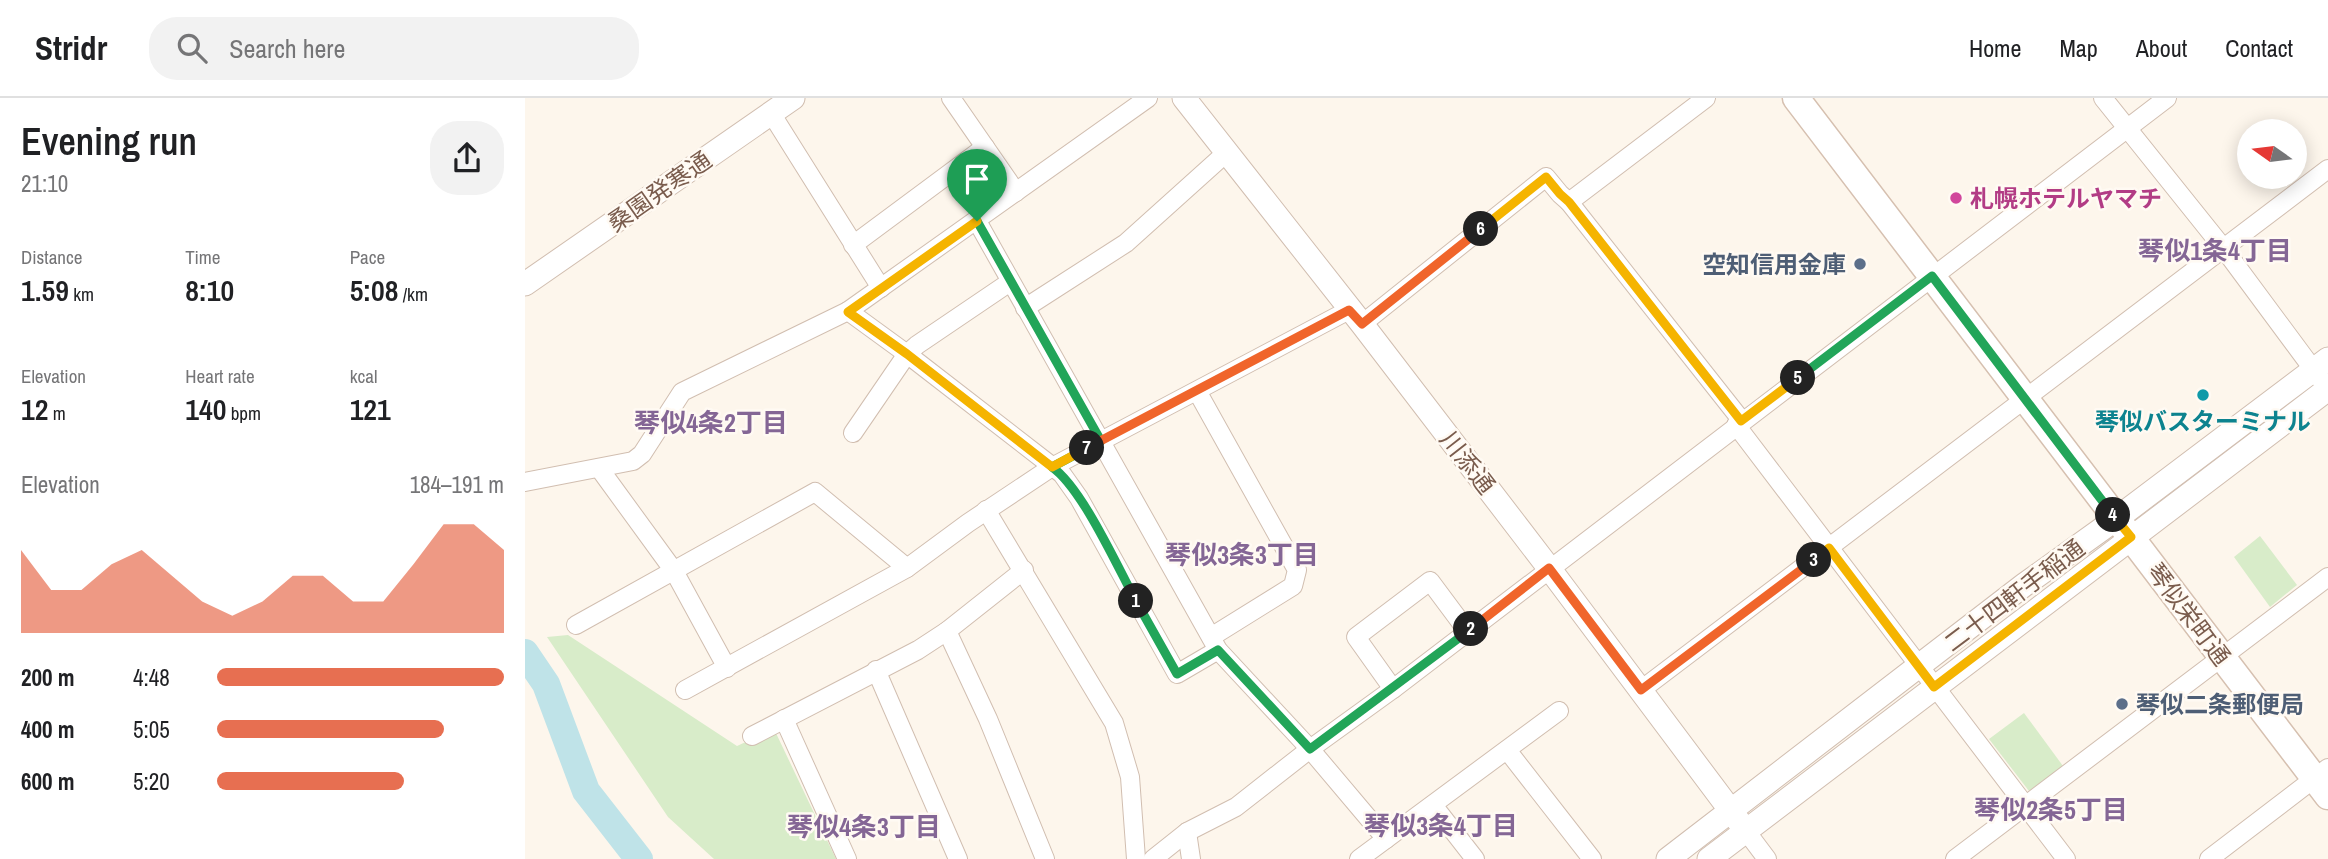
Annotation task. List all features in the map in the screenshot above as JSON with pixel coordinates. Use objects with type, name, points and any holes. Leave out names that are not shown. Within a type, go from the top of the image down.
[{"type":"main road","name":"琴似栄町通","points":[[1796,98],[2222,657],[2324,781]]},
{"type":"street","name":"桑園発寒通","points":[[525,284],[793,98]]},
{"type":"street","points":[[951,98],[1016,192]]},
{"type":"street","points":[[525,482],[633,461],[642,454],[682,392],[848,312],[1149,98]]},
{"type":"street","name":"川添通","points":[[1185,98],[1549,568],[1746,831]]},
{"type":"street","points":[[1569,202],[1706,98]]},
{"type":"street","points":[[2103,98],[2321,364],[2328,389]]},
{"type":"street","points":[[1153,859],[1187,832],[1236,807],[2167,98]]},
{"type":"street","points":[[771,113],[881,288]]},
{"type":"street","points":[[853,245],[985,147]]},
{"type":"street","points":[[1025,308],[1126,243],[1226,153]]},
{"type":"street","points":[[1641,690],[2328,169]]},
{"type":"street","points":[[685,690],[907,568],[986,510],[1052,467],[1197,390],[1355,317],[1546,177],[1569,202],[1739,423],[1918,667],[2066,859]]},
{"type":"street","points":[[977,221],[1215,644],[1310,749],[1386,839]]},
{"type":"street","points":[[853,433],[907,354],[1010,282]]},
{"type":"street","points":[[848,312],[907,354],[1062,474],[1079,498],[1177,674],[1293,586],[1297,570],[1197,390]]},
{"type":"street","name":"二十四軒手稲通","points":[[1709,859],[1934,687],[2321,364]]},
{"type":"street","name":"二十四軒手稲通","points":[[1668,859],[2024,585],[2123,528],[2328,389]]},
{"type":"street","points":[[599,468],[674,571],[727,668]]},
{"type":"street","points":[[576,625],[815,492],[907,568]]},
{"type":"street","points":[[986,510],[1114,723],[1130,777],[1136,859]]},
{"type":"street","points":[[752,736],[918,650],[947,631],[1024,570]]},
{"type":"street","points":[[1955,859],[2328,577]]},
{"type":"street","points":[[1393,689],[1356,637],[1430,581],[1468,632]]},
{"type":"street","points":[[947,631],[988,719],[1045,859]]},
{"type":"street","points":[[876,670],[958,859]]},
{"type":"street","points":[[1359,859],[1559,711]]},
{"type":"street","points":[[784,719],[847,859]]},
{"type":"street","points":[[1507,750],[1592,859]]},
{"type":"street","points":[[2209,859],[2324,781]]},
{"type":"street","points":[[1433,804],[1475,859]]},
{"type":"street","points":[[1746,831],[1767,859]]},
{"type":"street","points":[[1187,832],[1191,859]]},
{"type":"green space","points":[[2260,536],[2297,585],[2270,607],[2234,557]]},
{"type":"green space","points":[[568,635],[737,746],[774,729],[836,859],[714,859],[668,817],[547,637]]},
{"type":"green space","points":[[2024,713],[2063,766],[2029,791],[1989,739]]},
{"type":"waterway","points":[[525,653],[546,684],[586,791],[639,859]]},
{"type":"place","name":"札幌ホテルヤマチ","points":[[1956,198]]},
{"type":"place","name":"空知信用金庫","points":[[1860,264]]},
{"type":"place","name":"琴似バスターミナル","points":[[2203,395]]},
{"type":"place","name":"琴似二条郵便局","points":[[2122,704]]},
{"type":"district","name":"琴似1条4丁目","points":[[2215,250]]},
{"type":"district","name":"琴似4条2丁目","points":[[711,422]]},
{"type":"district","name":"琴似3条3丁目","points":[[1242,554]]},
{"type":"district","name":"琴似2条5丁目","points":[[2051,809]]},
{"type":"district","name":"琴似3条4丁目","points":[[1441,825]]},
{"type":"district","name":"琴似4条3丁目","points":[[864,826]]},
{"type":"route","points":[[977,221],[848,312],[907,354],[1052,467],[1349,310],[1362,324],[1546,177],[1569,202],[1741,421],[1932,276],[2131,537],[1934,687],[1829,548],[1641,690],[1549,568],[1393,689],[1310,749],[1218,650],[1177,674],[1079,498],[1062,474],[1052,467],[1101,441],[977,221]]}]
